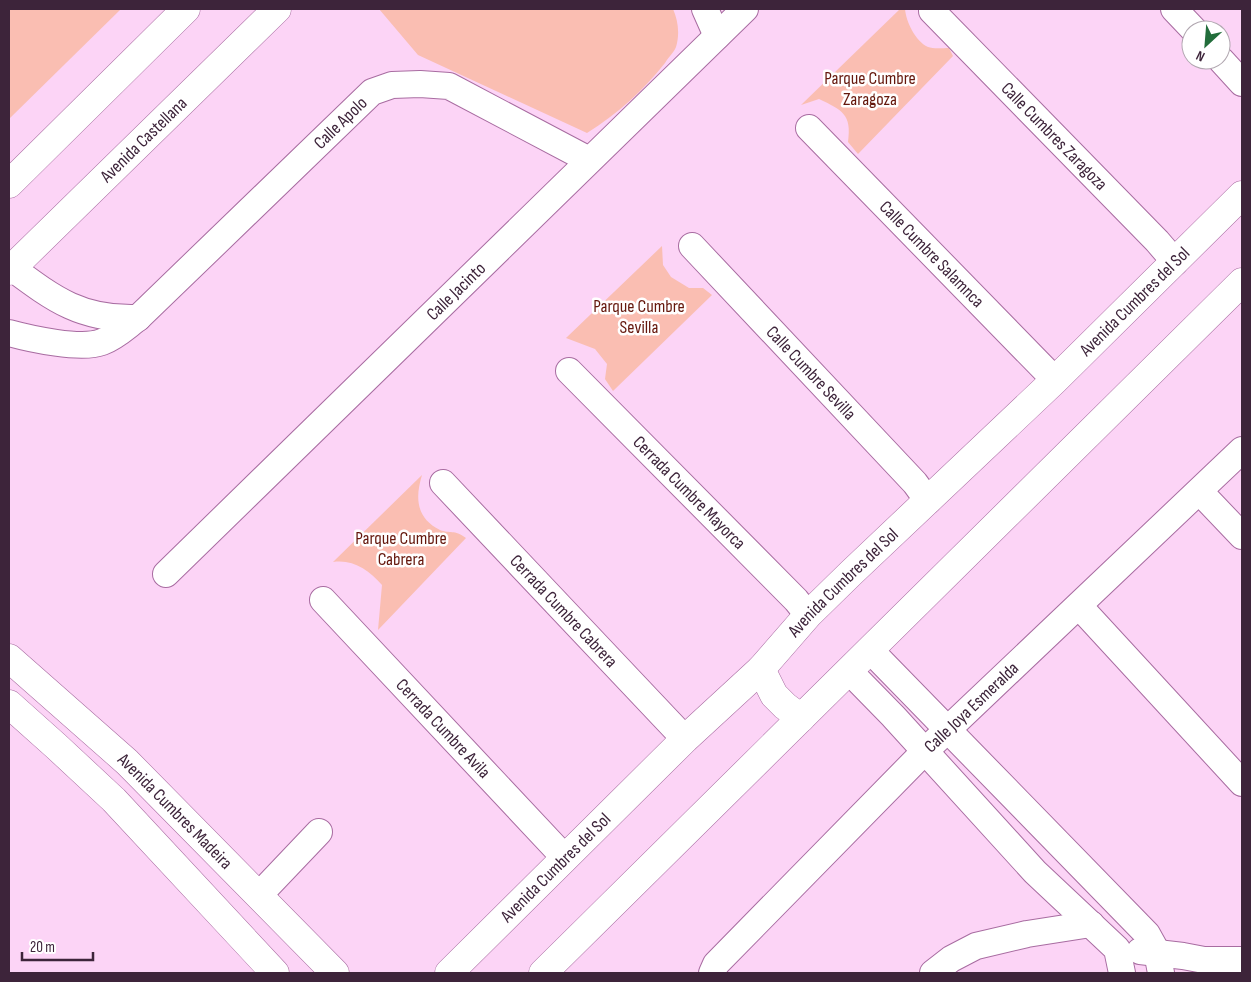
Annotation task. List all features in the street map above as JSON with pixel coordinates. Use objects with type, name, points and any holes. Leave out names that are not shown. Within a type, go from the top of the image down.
[{"type":"main road","points":[[9,184],[186,9]]},
{"type":"main road","name":"Avenida Castellana","points":[[10,270],[277,9]]},
{"type":"main road","name":"Avenida Cumbres del Sol","points":[[449,973],[685,739],[761,669],[808,615],[1055,380],[1242,195]]},
{"type":"main road","points":[[543,973],[1242,282]]},
{"type":"main road","name":"Avenida Cumbres Madeira","points":[[9,658],[127,762],[335,973]]},
{"type":"main road","points":[[761,669],[774,695],[801,718]]},
{"type":"main road","name":"Avenida Cumbres Madeira","points":[[9,704],[114,800],[276,973]]},
{"type":"main road","points":[[98,786],[127,762]]},
{"type":"street","points":[[705,9],[717,36]]},
{"type":"street","name":"Calle Jacinto","points":[[166,574],[745,9]]},
{"type":"street","points":[[1174,9],[1184,20]]},
{"type":"street","name":"Calle Cumbres Zaragoza","points":[[932,12],[1157,241],[1175,262]]},
{"type":"street","points":[[1230,70],[1242,83]]},
{"type":"street","name":"Calle Apolo","points":[[9,333],[41,341],[78,344],[100,343],[120,331],[138,318],[372,92],[392,85],[449,86],[589,160]]},
{"type":"street","name":"Calle Cumbre Salamnca","points":[[809,128],[1055,380]]},
{"type":"street","name":"Calle Cumbre Sevilla","points":[[692,246],[915,483],[928,501]]},
{"type":"street","points":[[10,270],[66,305],[97,315],[138,318]]},
{"type":"street","name":"Cerrada Cumbre Mayorca","points":[[570,371],[796,600],[808,615]]},
{"type":"street","name":"Calle Joya Esmeralda","points":[[712,973],[716,964],[925,751],[1200,492],[1242,450]]},
{"type":"street","name":"Cerrada Cumbre Cabrera","points":[[443,483],[685,739]]},
{"type":"street","points":[[1200,492],[1242,536]]},
{"type":"street","name":"Cerrada Cumbre Avila","points":[[323,600],[564,858]]},
{"type":"street","points":[[1079,606],[1242,783]]},
{"type":"street","points":[[870,650],[1147,934],[1159,963]]},
{"type":"street","points":[[849,670],[1036,872],[1091,924],[1119,961],[1159,963],[1242,960]]},
{"type":"street","points":[[259,896],[319,832]]},
{"type":"street","points":[[933,973],[951,959],[976,946],[1027,934],[1091,924]]},
{"type":"green space","points":[[9,9],[121,9],[9,119]]},
{"type":"green space","points":[[379,9],[673,9],[677,22],[678,37],[674,51],[648,83],[619,110],[587,133],[418,55]]},
{"type":"green space","name":"Parque Cumbre Zaragoza","points":[[900,9],[905,9],[912,30],[923,44],[933,48],[949,48],[953,56],[858,154],[848,142],[848,125],[844,114],[834,106],[819,99],[801,105]]},
{"type":"green space","name":"Parque Cumbre Sevilla","points":[[662,246],[663,265],[671,277],[689,288],[703,288],[712,295],[613,391],[605,379],[607,364],[595,349],[566,338]]},
{"type":"green space","name":"Parque Cumbre Cabrera","points":[[422,475],[418,499],[419,507],[426,520],[440,530],[455,533],[466,538],[378,630],[382,585],[366,570],[354,564],[333,562]]}]
